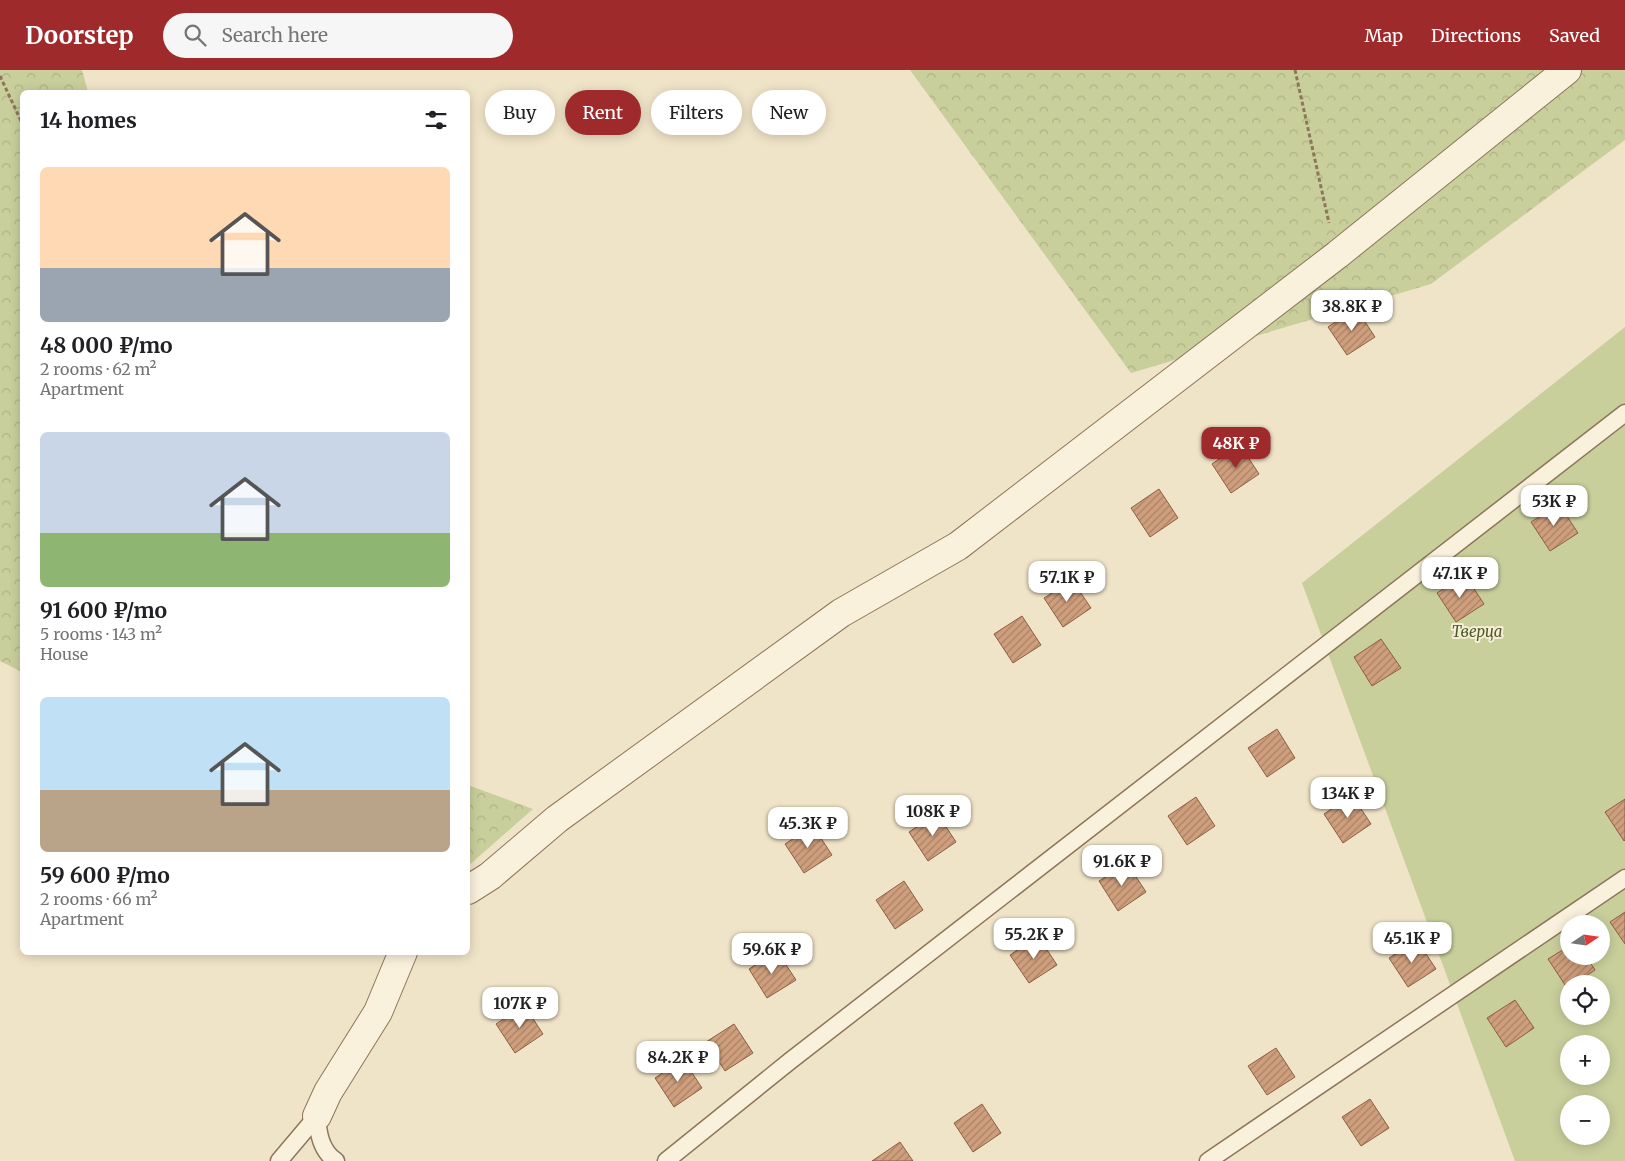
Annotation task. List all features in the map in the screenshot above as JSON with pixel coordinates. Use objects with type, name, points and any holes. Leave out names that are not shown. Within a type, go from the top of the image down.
[{"type":"street","points":[[470,889],[490,876],[558,819],[840,613],[958,546],[1336,255],[1567,70]]},
{"type":"street","points":[[317,1116],[328,1092],[378,1012],[402,955]]},
{"type":"lane","points":[[666,1161],[790,1061],[1625,413]]},
{"type":"lane","points":[[1208,1161],[1625,878]]},
{"type":"lane","points":[[279,1161],[317,1116]]},
{"type":"lane","points":[[317,1116],[318,1136],[329,1156],[336,1161]]},
{"type":"path","points":[[1295,70],[1336,255]]},
{"type":"path","points":[[0,76],[20,119]]},
{"type":"green space","points":[[0,70],[82,70],[87,90],[20,90],[20,671],[0,661]]},
{"type":"green space","points":[[910,70],[1625,70],[1625,140],[1431,284],[1131,373]]},
{"type":"green space","name":"Тверца","points":[[1625,327],[1625,1161],[1515,1161],[1302,583]]},
{"type":"green space","points":[[470,786],[533,809],[470,864]]},
{"type":"building","points":[[1356,308],[1375,337],[1347,355],[1328,327]]},
{"type":"building","points":[[1240,445],[1259,474],[1231,493],[1212,464]]},
{"type":"building","points":[[1159,489],[1178,518],[1150,537],[1131,508]]},
{"type":"building","points":[[1559,504],[1578,533],[1550,551],[1531,522]]},
{"type":"building","points":[[1465,575],[1484,604],[1456,622],[1437,593]]},
{"type":"building","points":[[1072,580],[1091,608],[1063,627],[1044,598]]},
{"type":"building","points":[[1022,616],[1041,645],[1013,663],[994,634]]},
{"type":"building","points":[[1381,639],[1401,668],[1372,686],[1354,657]]},
{"type":"building","points":[[1277,729],[1295,758],[1267,777],[1248,748]]},
{"type":"building","points":[[1352,795],[1371,824],[1343,843],[1324,814]]},
{"type":"building","points":[[1196,797],[1215,826],[1187,845],[1168,816]]},
{"type":"building","points":[[1625,799],[1625,840],[1624,841],[1605,812]]},
{"type":"building","points":[[937,813],[956,842],[928,861],[909,832]]},
{"type":"building","points":[[813,826],[832,855],[804,873],[785,844]]},
{"type":"building","points":[[1127,863],[1146,892],[1118,911],[1099,881]]},
{"type":"building","points":[[904,881],[923,910],[895,929],[876,900]]},
{"type":"building","points":[[1625,912],[1625,944],[1610,922]]},
{"type":"building","points":[[1038,936],[1057,965],[1029,983],[1010,955]]},
{"type":"building","points":[[1417,940],[1436,969],[1408,987],[1389,958]]},
{"type":"building","points":[[777,951],[796,980],[767,998],[749,969]]},
{"type":"building","points":[[1560,952],[1560,965],[1592,965],[1595,970],[1588,975],[1560,975],[1560,977],[1548,959]]},
{"type":"building","points":[[1515,1000],[1534,1028],[1506,1047],[1487,1018]]},
{"type":"building","points":[[524,1005],[543,1034],[515,1053],[496,1024]]},
{"type":"building","points":[[734,1024],[753,1053],[725,1071],[706,1042]]},
{"type":"building","points":[[1276,1048],[1295,1077],[1267,1095],[1248,1066]]},
{"type":"building","points":[[683,1059],[702,1088],[674,1107],[655,1078]]},
{"type":"building","points":[[1370,1099],[1389,1128],[1361,1146],[1342,1117]]},
{"type":"building","points":[[982,1104],[1001,1133],[973,1152],[954,1123]]},
{"type":"building","points":[[900,1142],[913,1161],[872,1161]]}]
